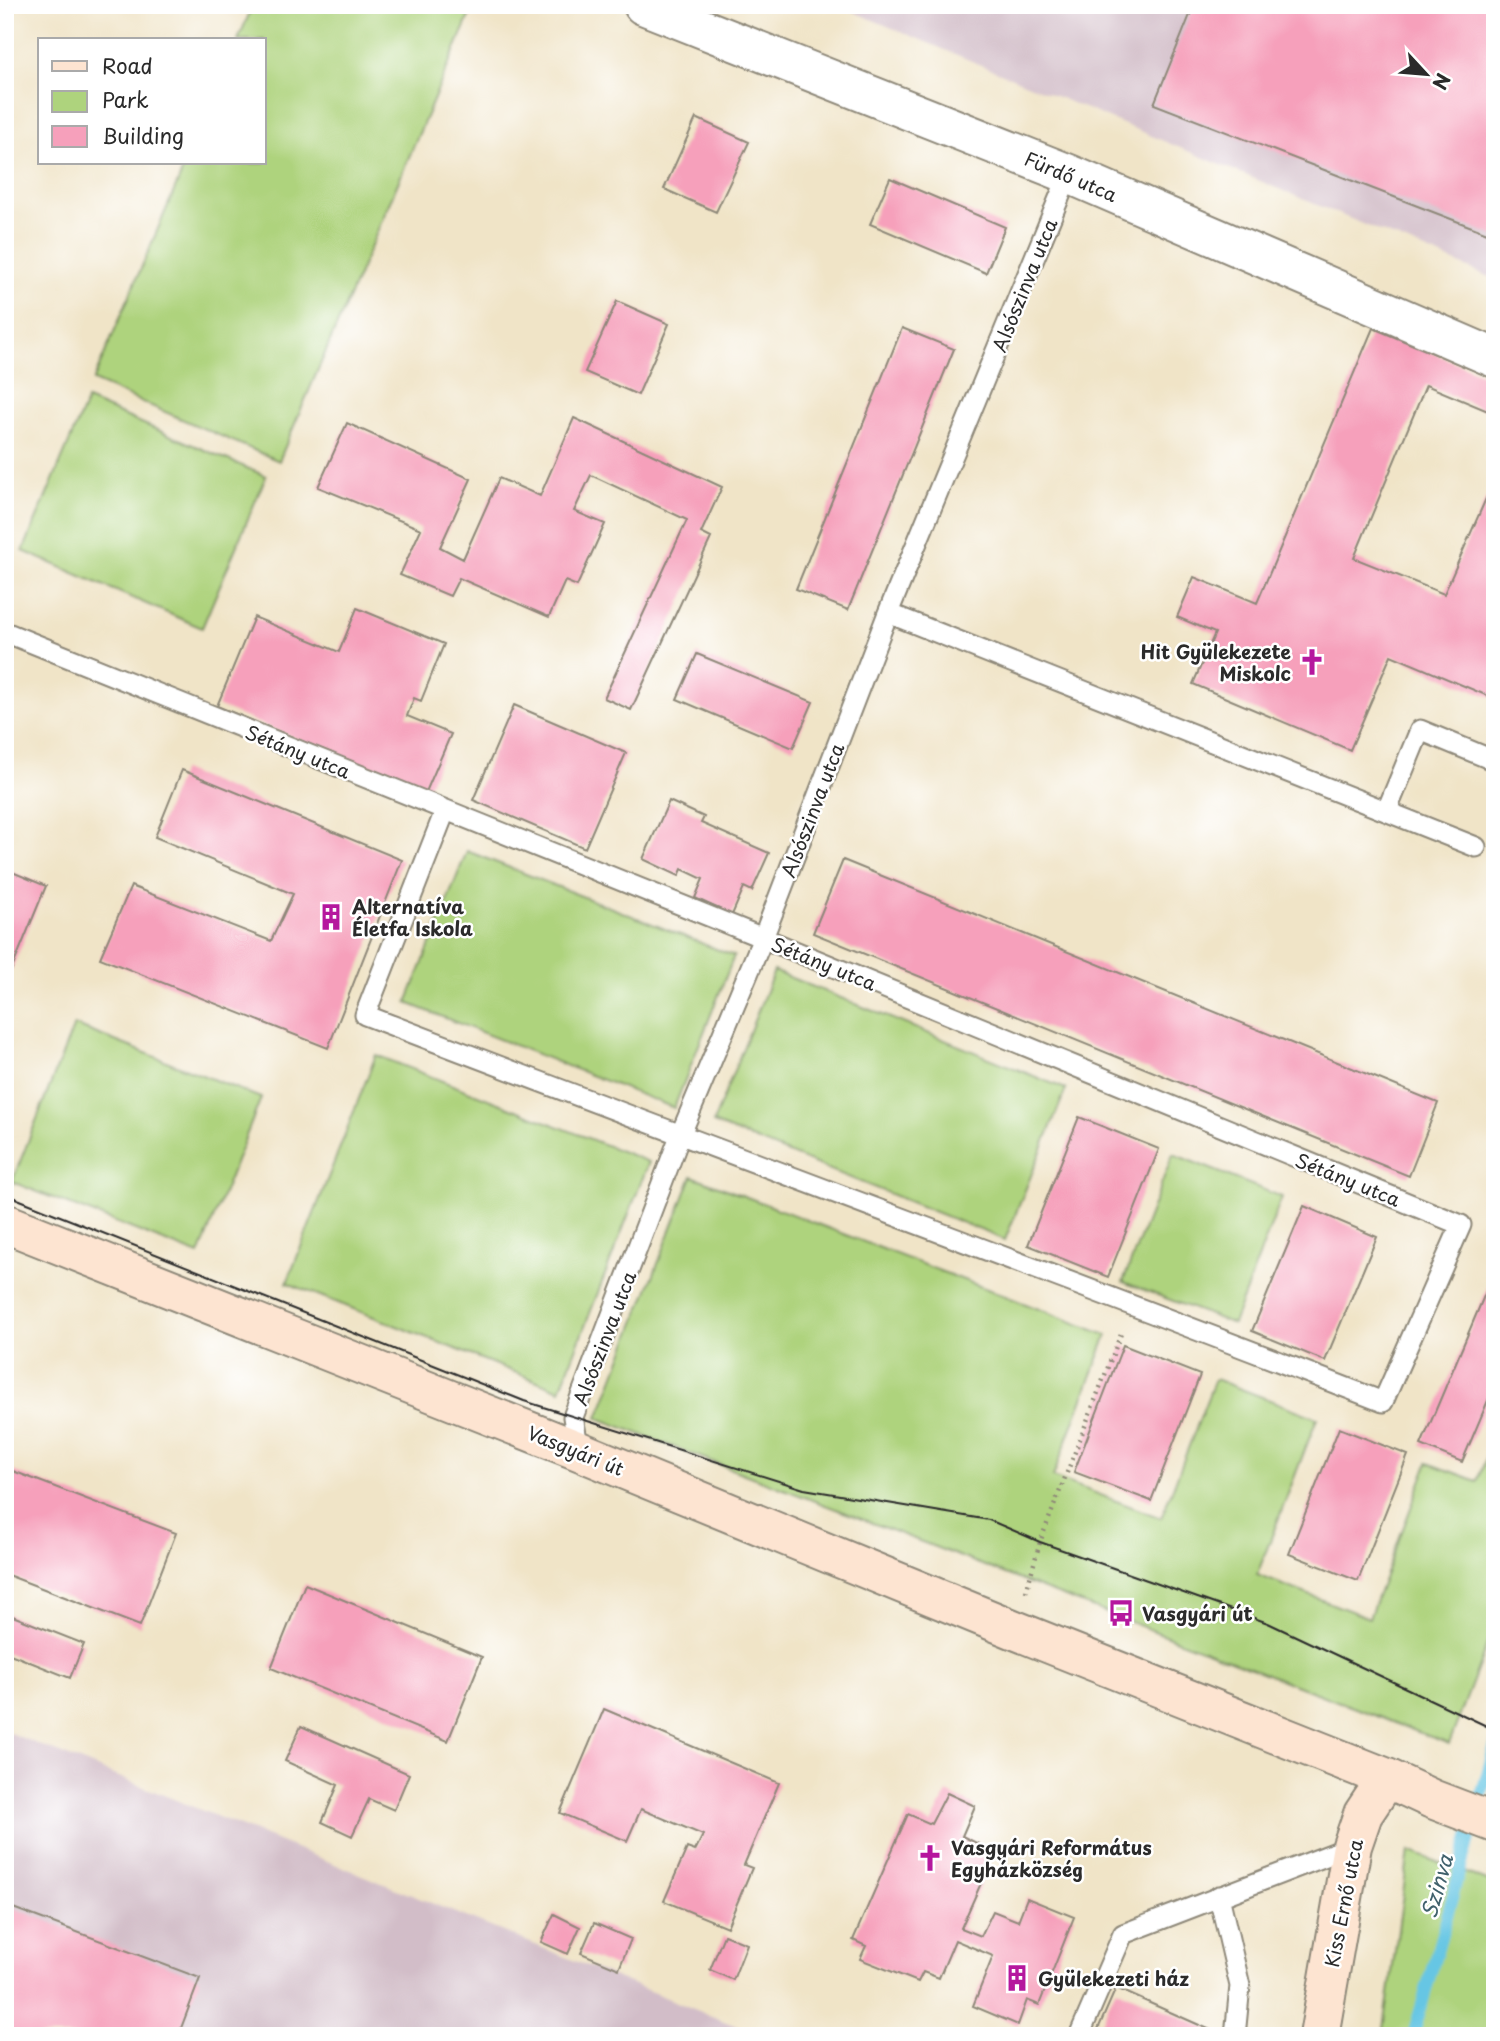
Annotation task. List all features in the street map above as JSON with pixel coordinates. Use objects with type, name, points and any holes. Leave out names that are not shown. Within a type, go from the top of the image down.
[{"type":"street","name":"Fürdő utca","points":[[643,5],[709,17],[1495,358]]},
{"type":"street","name":"Vasgyári út","points":[[5,1223],[579,1451],[1495,1823]]},
{"type":"street","name":"Kiss Ernő utca","points":[[1319,2036],[1352,1846],[1363,1814],[1387,1778]]},
{"type":"lane","name":"Alsószinva utca","points":[[579,1451],[573,1417],[680,1136],[763,938],[888,613],[1069,174]]},
{"type":"lane","points":[[888,613],[1476,847]]},
{"type":"lane","name":"Sétány utca","points":[[5,632],[763,938],[1461,1225],[1383,1402],[1132,1304]]},
{"type":"lane","points":[[1387,810],[1420,730],[1495,761]]},
{"type":"lane","points":[[445,811],[365,1015],[680,1136],[1132,1304]]},
{"type":"lane","points":[[1079,2036],[1123,1934],[1352,1846]]},
{"type":"lane","points":[[1219,1896],[1240,1986],[1235,2036]]},
{"type":"path","points":[[1015,1630],[1040,1542],[1132,1304]]},
{"type":"shaded area","points":[[837,5],[1495,5],[1495,279]]},
{"type":"shaded area","points":[[5,1731],[761,2036],[5,2036]]},
{"type":"green space","points":[[253,5],[474,5],[279,461],[93,381],[186,164],[266,164],[266,38],[239,38]]},
{"type":"green space","points":[[87,400],[266,476],[202,628],[23,551]]},
{"type":"green space","points":[[467,851],[734,956],[674,1108],[407,1003]]},
{"type":"green space","points":[[774,971],[1066,1089],[1005,1240],[713,1123]]},
{"type":"green space","points":[[74,1025],[261,1098],[199,1255],[12,1182]]},
{"type":"green space","points":[[376,1055],[649,1162],[560,1390],[287,1283]]},
{"type":"green space","points":[[1173,1154],[1282,1197],[1233,1324],[1123,1282]]},
{"type":"green space","points":[[692,1176],[1107,1335],[1053,1477],[1161,1518],[1215,1379],[1317,1418],[1257,1575],[1369,1618],[1428,1463],[1477,1481],[1495,1435],[1495,1623],[1449,1744],[598,1418]]},
{"type":"green space","points":[[1409,1851],[1495,1884],[1495,2036],[1383,2036]]},
{"type":"building","points":[[1194,5],[1495,5],[1495,236],[1154,104]]},
{"type":"building","points":[[696,118],[749,142],[716,212],[664,189]]},
{"type":"building","points":[[890,178],[1005,227],[986,273],[870,224]]},
{"type":"building","points":[[617,301],[669,324],[638,395],[585,372]]},
{"type":"building","points":[[902,328],[954,349],[848,610],[796,589]]},
{"type":"building","points":[[1373,328],[1495,379],[1495,414],[1426,385],[1354,558],[1444,594],[1495,478],[1495,699],[1391,655],[1350,750],[1193,684],[1215,633],[1177,617],[1194,577],[1257,603]]},
{"type":"building","points":[[574,418],[722,487],[701,533],[711,538],[631,710],[604,698],[687,520],[591,475],[574,511],[605,524],[577,586],[565,581],[549,617],[459,578],[450,596],[400,575],[421,529],[318,487],[347,423],[471,479],[440,547],[463,559],[499,478],[540,496]]},
{"type":"building","points":[[357,608],[444,644],[421,701],[414,698],[407,716],[451,734],[426,792],[217,706],[254,617],[339,652]]},
{"type":"building","points":[[697,654],[813,702],[793,748],[677,699]]},
{"type":"building","points":[[514,705],[626,753],[585,848],[473,800]]},
{"type":"building","name":"Alternatíva Életfa Iskola","points":[[182,770],[402,860],[328,1048],[100,958],[131,886],[271,941],[293,894],[155,837]]},
{"type":"building","points":[[669,801],[704,817],[701,823],[769,853],[752,891],[744,887],[732,915],[695,898],[703,879],[682,869],[679,876],[643,859]]},
{"type":"building","points":[[843,860],[1438,1103],[1409,1176],[813,933]]},
{"type":"building","points":[[5,869],[46,886],[11,971],[5,969]]},
{"type":"building","points":[[1079,1117],[1159,1149],[1108,1277],[1028,1245]]},
{"type":"building","points":[[1304,1206],[1377,1237],[1325,1361],[1252,1331]]},
{"type":"building","points":[[1495,1270],[1495,1384],[1462,1462],[1421,1445]]},
{"type":"building","points":[[1123,1345],[1200,1375],[1151,1501],[1074,1472]]},
{"type":"building","points":[[1339,1428],[1408,1455],[1358,1581],[1289,1554]]},
{"type":"building","points":[[5,1468],[176,1533],[140,1626],[5,1574]]},
{"type":"building","points":[[305,1584],[482,1657],[448,1741],[271,1668]]},
{"type":"building","points":[[5,1613],[84,1644],[70,1678],[5,1652]]},
{"type":"building","points":[[604,1709],[779,1783],[744,1865],[752,1868],[727,1927],[664,1901],[687,1848],[695,1851],[703,1835],[641,1809],[627,1841],[560,1813]]},
{"type":"building","points":[[301,1726],[409,1774],[394,1810],[369,1799],[352,1836],[322,1822],[338,1785],[285,1761]]},
{"type":"building","points":[[947,1793],[975,1806],[962,1836],[995,1852],[961,1928],[981,1936],[993,1911],[1018,1921],[1027,1898],[1074,1917],[1039,2005],[1027,2000],[1018,2025],[973,2006],[993,1956],[955,1940],[939,1978],[923,1972],[918,1982],[860,1959],[866,1946],[853,1940],[908,1814],[931,1824]]},
{"type":"building","points":[[5,1905],[200,1978],[178,2036],[5,2036]]},
{"type":"building","points":[[554,1914],[580,1927],[568,1954],[541,1942]]},
{"type":"building","points":[[594,1923],[631,1939],[619,1969],[581,1953]]},
{"type":"building","points":[[724,1935],[747,1944],[733,1980],[710,1970]]},
{"type":"building","points":[[1116,1988],[1224,2036],[1095,2036]]},
{"type":"waterway","name":"Szinva","points":[[1413,2036],[1495,1746]]},
{"type":"tram line","points":[[5,1194],[524,1401],[804,1489],[989,1520],[1040,1542],[1268,1623],[1495,1730]]},
{"type":"place","name":"Hit Gyülekezete Miskolc","points":[[1312,662]]},
{"type":"place","name":"Alternatíva Életfa Iskola","points":[[331,917]]},
{"type":"place","name":"Vasgyári út","points":[[1121,1613]]},
{"type":"place","name":"Vasgyári Református Egyházközség","points":[[930,1858]]},
{"type":"place","name":"Gyülekezeti ház","points":[[1017,1978]]}]
